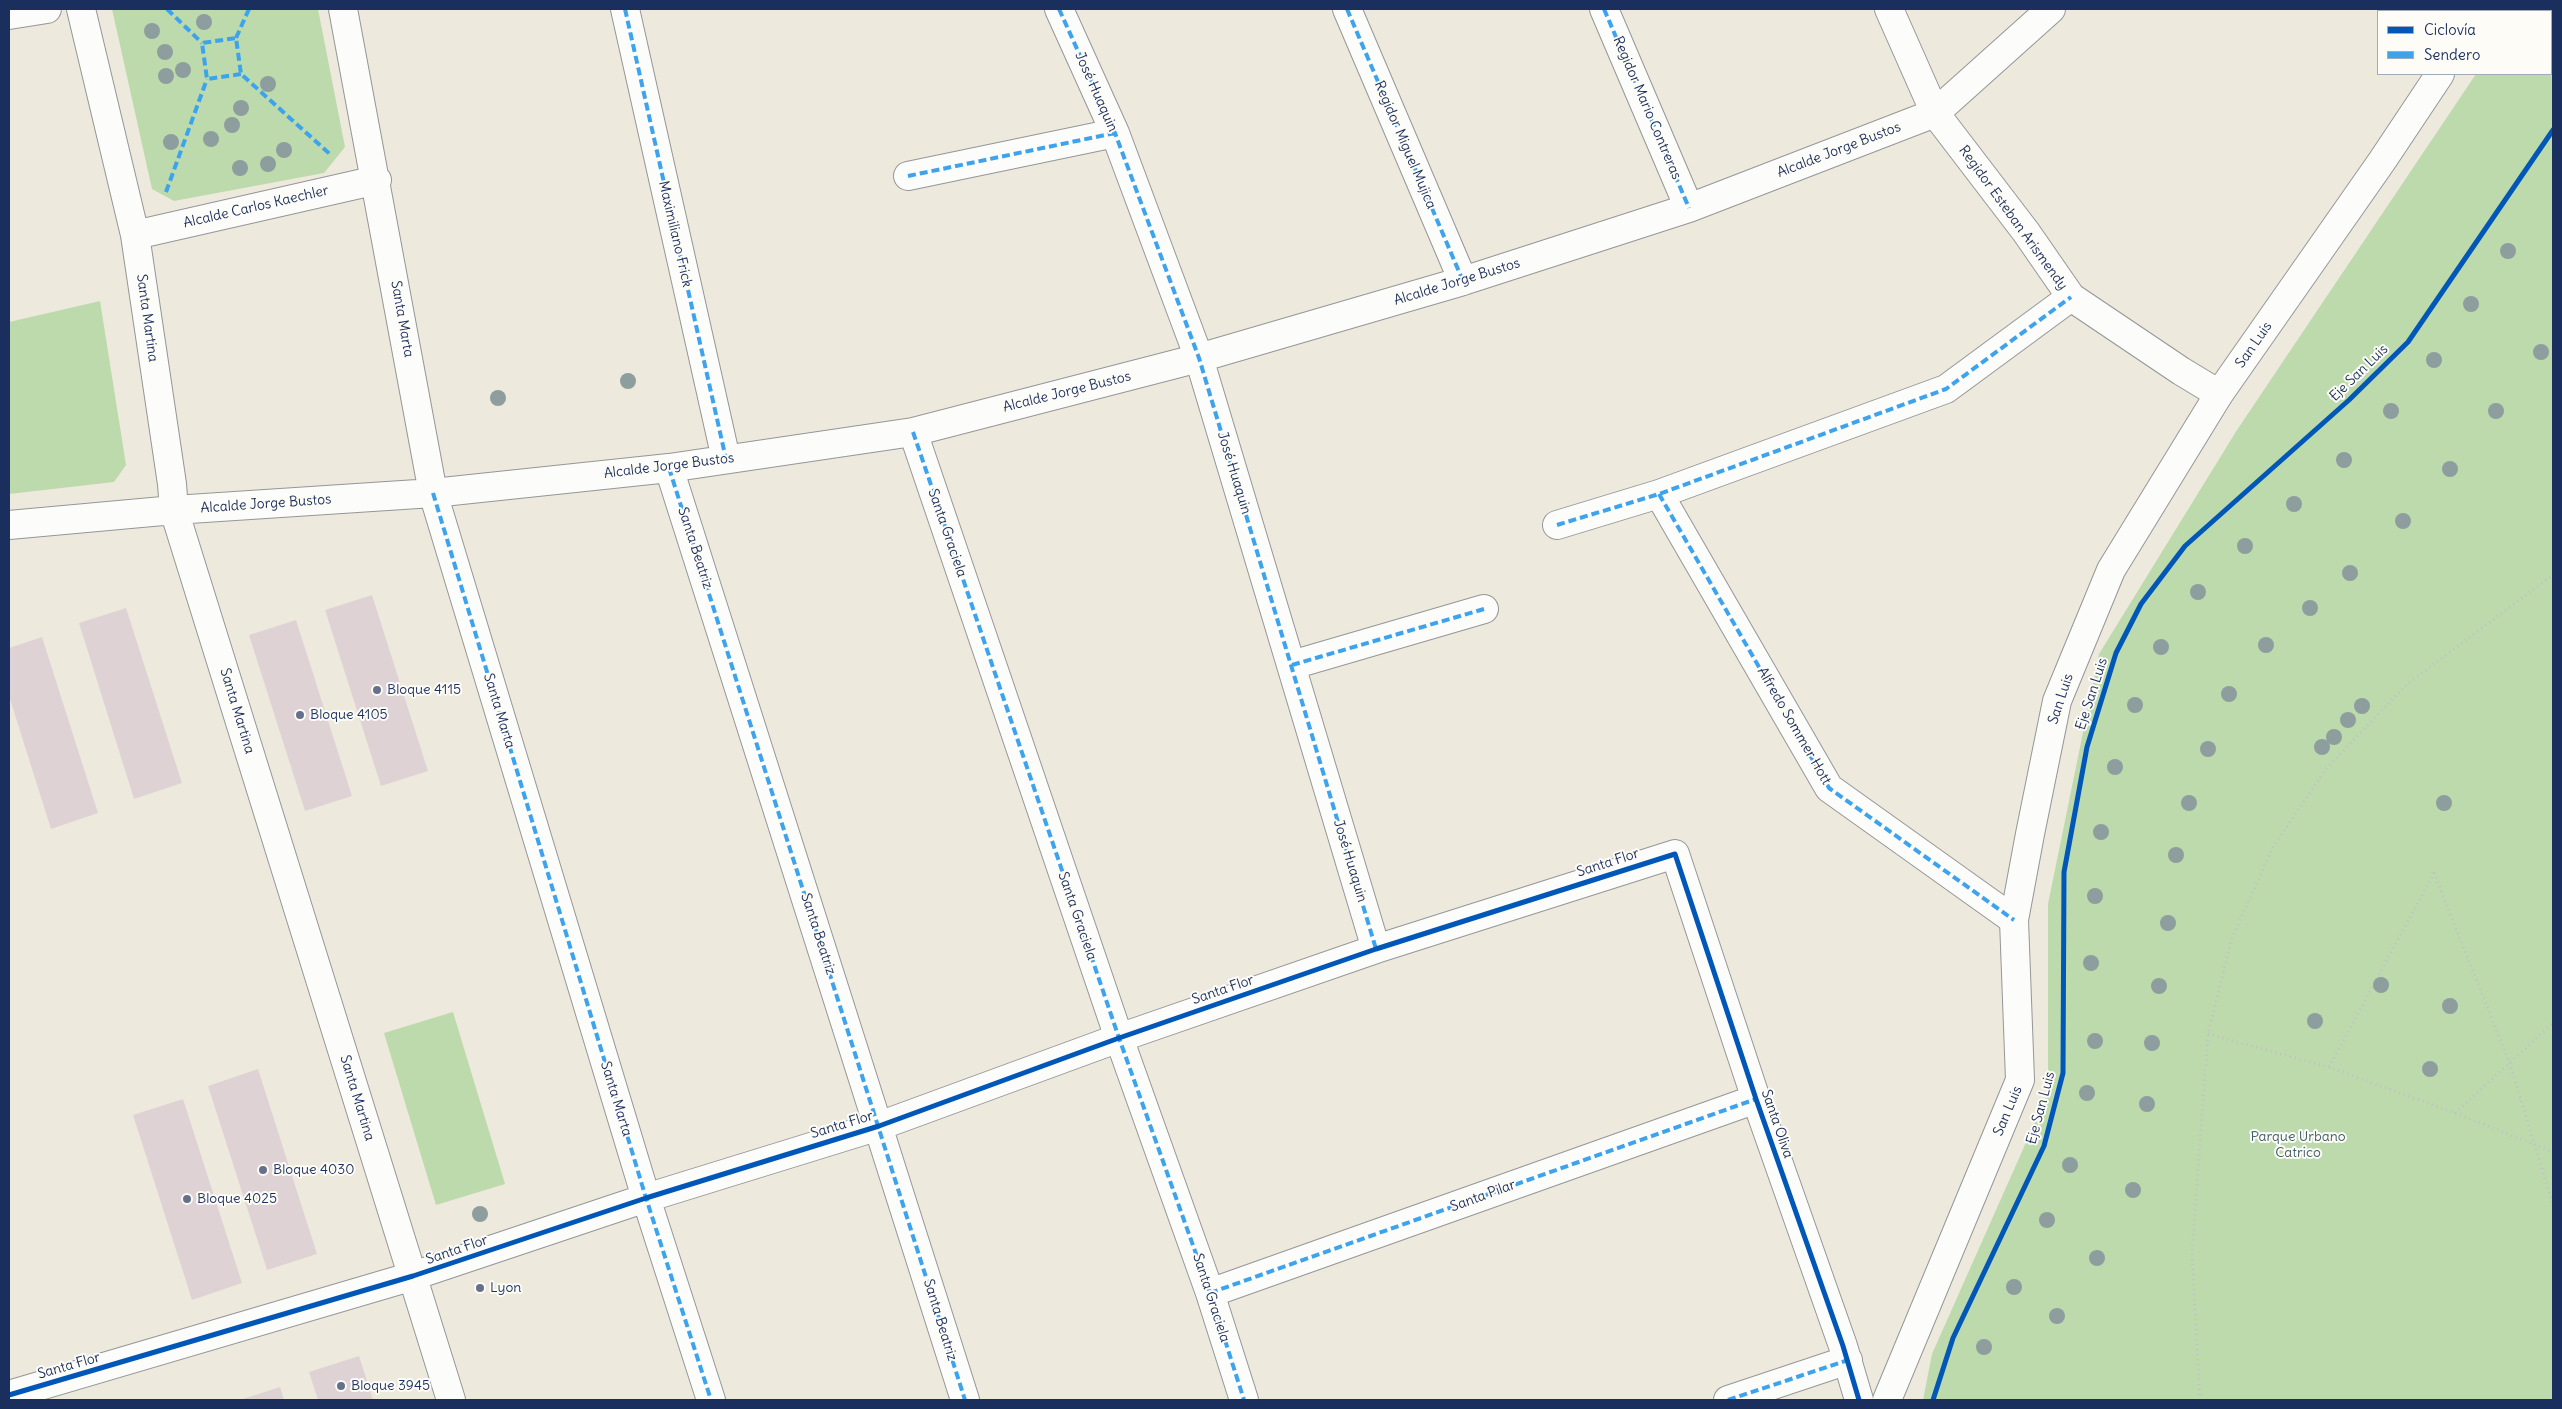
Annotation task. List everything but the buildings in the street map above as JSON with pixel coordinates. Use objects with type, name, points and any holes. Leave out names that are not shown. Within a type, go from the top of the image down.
[{"type":"street","points":[[9,16],[47,9]]},
{"type":"street","name":"Santa Martina","points":[[80,9],[135,235],[172,484],[174,510],[451,1400]]},
{"type":"street","name":"Maximiliano Frick","points":[[625,9],[726,459]]},
{"type":"street","name":"José Huaquin","points":[[1059,9],[1115,133],[1199,358],[1376,949]]},
{"type":"street","name":"Regidor Miguel Mujica","points":[[1347,9],[1463,281]]},
{"type":"street","name":"Regidor Mario Contreras","points":[[1604,9],[1689,208]]},
{"type":"street","name":"Regidor Esteban Arismendy","points":[[1889,9],[1935,113],[2026,232],[2071,296],[2181,371],[2219,394]]},
{"type":"street","name":"Alcalde Jorge Bustos","points":[[9,525],[174,510],[433,493],[669,468],[913,432],[1199,358],[1463,281],[1689,208],[1935,113],[2050,9]]},
{"type":"street","name":"Santa Marta","points":[[350,10],[377,180],[433,493],[646,1198],[711,1400]]},
{"type":"street","name":"San Luis","points":[[1887,1400],[2020,1080],[2014,920],[2057,702],[2111,570],[2219,394],[2439,75]]},
{"type":"street","points":[[908,176],[1115,133]]},
{"type":"street","name":"Alcalde Carlos Kaechler","points":[[135,235],[377,180]]},
{"type":"street","points":[[1556,525],[1659,494],[1946,389],[2071,296]]},
{"type":"street","name":"Santa Graciela","points":[[913,432],[1119,1038],[1210,1293],[1244,1400]]},
{"type":"street","name":"Santa Beatriz","points":[[669,468],[879,1126],[964,1400]]},
{"type":"street","name":"Alfredo Sommer Hott","points":[[1659,494],[1829,788],[2014,920]]},
{"type":"street","points":[[1292,665],[1484,609]]},
{"type":"street","name":"Santa Flor","points":[[9,1395],[413,1276],[646,1198],[879,1126],[1119,1038],[1376,949],[1675,854]]},
{"type":"street","name":"Santa Oliva","points":[[1675,854],[1756,1099],[1848,1360],[1859,1400]]},
{"type":"street","name":"Santa Pilar","points":[[1210,1293],[1756,1099]]},
{"type":"street","points":[[1728,1400],[1848,1360]]},
{"type":"path","points":[[2200,1400],[2192,1253],[2208,1034],[2232,938],[2273,847],[2326,769],[2406,685],[2553,575]]},
{"type":"path","points":[[2329,1067],[2434,873],[2510,1064],[2553,1205]]},
{"type":"path","points":[[2455,1113],[2553,1023]]},
{"type":"path","points":[[2208,1034],[2329,1067],[2455,1113],[2553,1152]]},
{"type":"green space","points":[[112,9],[318,9],[345,147],[324,173],[174,201],[152,189]]},
{"type":"green space","name":"Parque Urbano Catrico","points":[[2553,9],[2553,1400],[1923,1400],[1932,1354],[2048,1093],[2048,904],[2099,654],[2237,430],[2475,75],[2552,75],[2552,10],[2518,10]]},
{"type":"green space","points":[[100,301],[126,465],[114,482],[9,494],[9,322]]},
{"type":"green space","points":[[453,1012],[505,1184],[436,1205],[384,1033]]},
{"type":"marked path","points":[[167,9],[202,43]]},
{"type":"marked path","points":[[236,38],[249,9]]},
{"type":"marked path","points":[[625,9],[726,459]]},
{"type":"marked path","points":[[1059,9],[1115,133],[1199,358],[1376,949]]},
{"type":"marked path","points":[[1347,9],[1463,281]]},
{"type":"marked path","points":[[1604,9],[1689,208]]},
{"type":"marked path","points":[[241,74],[207,79],[202,43],[236,38],[241,74],[332,156]]},
{"type":"marked path","points":[[166,192],[207,79]]},
{"type":"marked path","points":[[908,176],[1115,133]]},
{"type":"marked path","points":[[1557,525],[1659,494],[1946,389],[2071,297]]},
{"type":"marked path","points":[[913,432],[1119,1038],[1210,1293],[1244,1400]]},
{"type":"marked path","points":[[669,468],[965,1400]]},
{"type":"marked path","points":[[433,493],[646,1198],[711,1400]]},
{"type":"marked path","points":[[1659,494],[1829,788],[2014,920]]},
{"type":"marked path","points":[[1292,665],[1484,609]]},
{"type":"marked path","points":[[1210,1293],[1756,1099]]},
{"type":"marked path","points":[[1728,1400],[1848,1360]]},
{"type":"cycle path","name":"Eje San Luis","points":[[1933,1400],[1953,1338],[2044,1146],[2063,1073],[2064,872],[2087,747],[2116,653],[2141,604],[2185,546],[2349,400],[2408,342],[2553,130]]},
{"type":"cycle path","points":[[9,1395],[413,1276],[646,1198],[879,1126],[1119,1038],[1376,949],[1675,854],[1756,1099],[1843,1346],[1859,1400]]},
{"type":"place","name":"Bloque 4115","points":[[377,690]]},
{"type":"place","name":"Bloque 4105","points":[[300,715]]},
{"type":"place","name":"Bloque 4030","points":[[263,1170]]},
{"type":"place","name":"Bloque 4025","points":[[187,1199]]},
{"type":"place","name":"Lyon","points":[[480,1288]]},
{"type":"place","name":"Bloque 3945","points":[[341,1386]]}]
